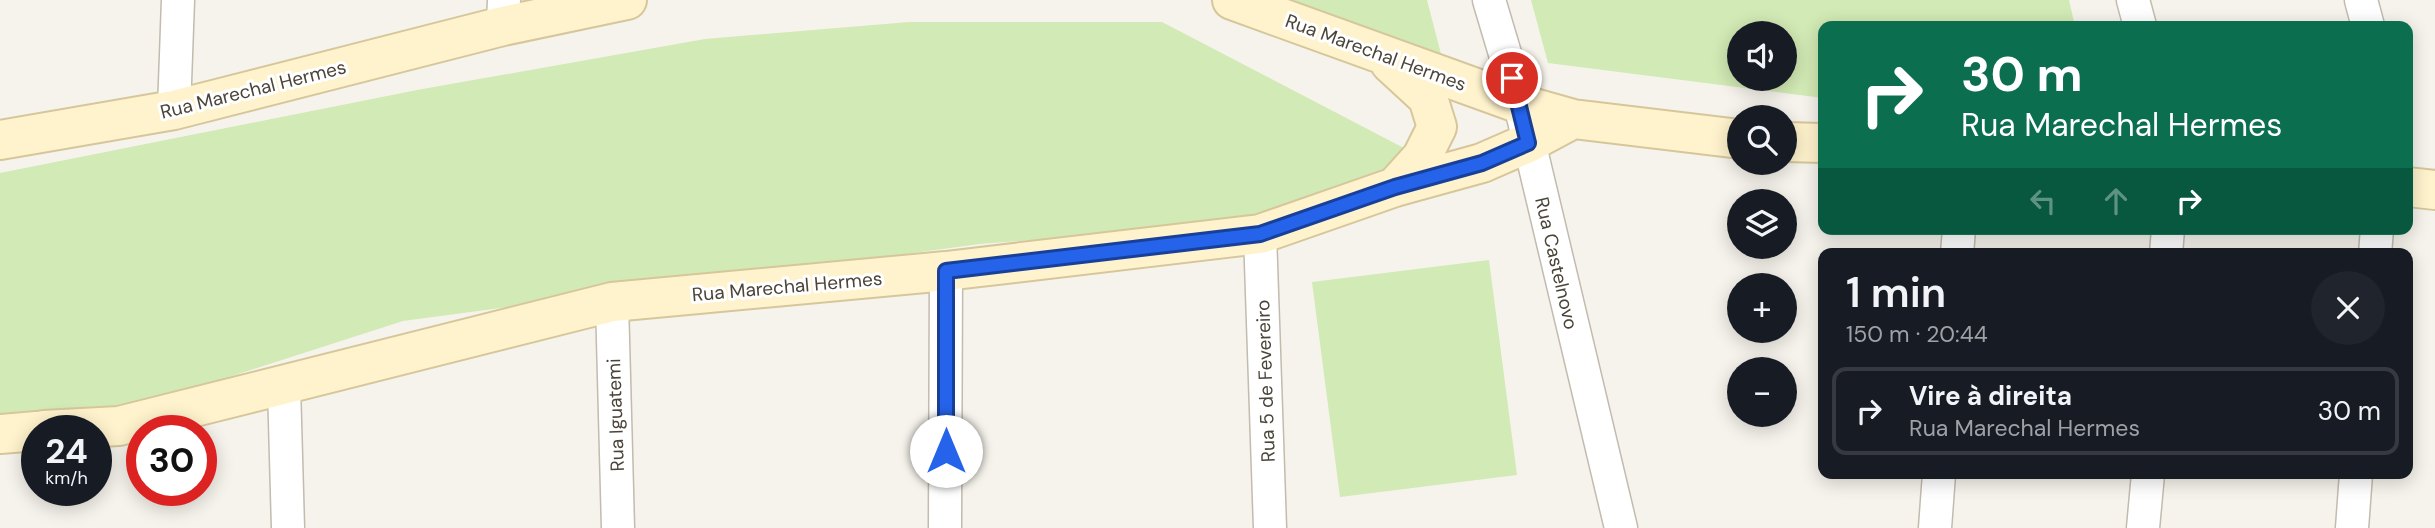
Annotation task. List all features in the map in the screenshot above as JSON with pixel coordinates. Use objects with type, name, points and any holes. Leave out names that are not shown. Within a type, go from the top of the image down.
[{"type":"street","points":[[174,110],[178,0]]},
{"type":"street","name":"Rua Marechal Hermes","points":[[0,140],[174,110],[504,13],[626,0]]},
{"type":"street","name":"Rua Marechal Hermes","points":[[1232,0],[1520,104],[1573,119],[1727,137]]},
{"type":"street","name":"Rua Castelnovo","points":[[1489,0],[1520,104],[1621,528]]},
{"type":"street","points":[[2133,0],[2139,21]]},
{"type":"street","points":[[2361,0],[2367,21]]},
{"type":"street","points":[[1379,52],[1428,98],[1437,127],[1422,157],[1395,187]]},
{"type":"street","name":"Rua Marechal Hermes","points":[[112,426],[284,386],[612,302],[946,271],[1260,234],[1395,187],[1482,163],[1573,119]]},
{"type":"street","points":[[1797,143],[1818,144]]},
{"type":"street","points":[[2413,188],[2435,190]]},
{"type":"street","name":"Rua 5 de Fevereiro","points":[[1260,234],[1270,528]]},
{"type":"street","points":[[945,528],[946,271]]},
{"type":"street","name":"Rua Iguatemi","points":[[612,302],[618,528]]},
{"type":"street","points":[[284,386],[288,528]]},
{"type":"street","points":[[0,433],[21,432]]},
{"type":"street","points":[[1935,528],[1939,479]]},
{"type":"street","points":[[2143,528],[2148,479]]},
{"type":"street","points":[[2352,528],[2356,479]]},
{"type":"green space","points":[[1270,0],[1427,0],[1447,77]]},
{"type":"green space","points":[[1531,0],[2069,0],[2074,21],[1818,21],[1818,97],[1768,91],[1797,91],[1797,21],[1727,21],[1727,86],[1548,63]]},
{"type":"green space","points":[[909,22],[1162,22],[1402,147],[1408,172],[1327,205],[1158,230],[980,244],[403,321],[111,415],[21,415],[21,421],[0,422],[0,173],[417,90],[705,39]]},
{"type":"green space","points":[[1489,260],[1517,475],[1340,497],[1312,282]]},
{"type":"route","points":[[946,451],[946,271],[1260,234],[1395,187],[1482,163],[1528,143],[1512,78]]}]
